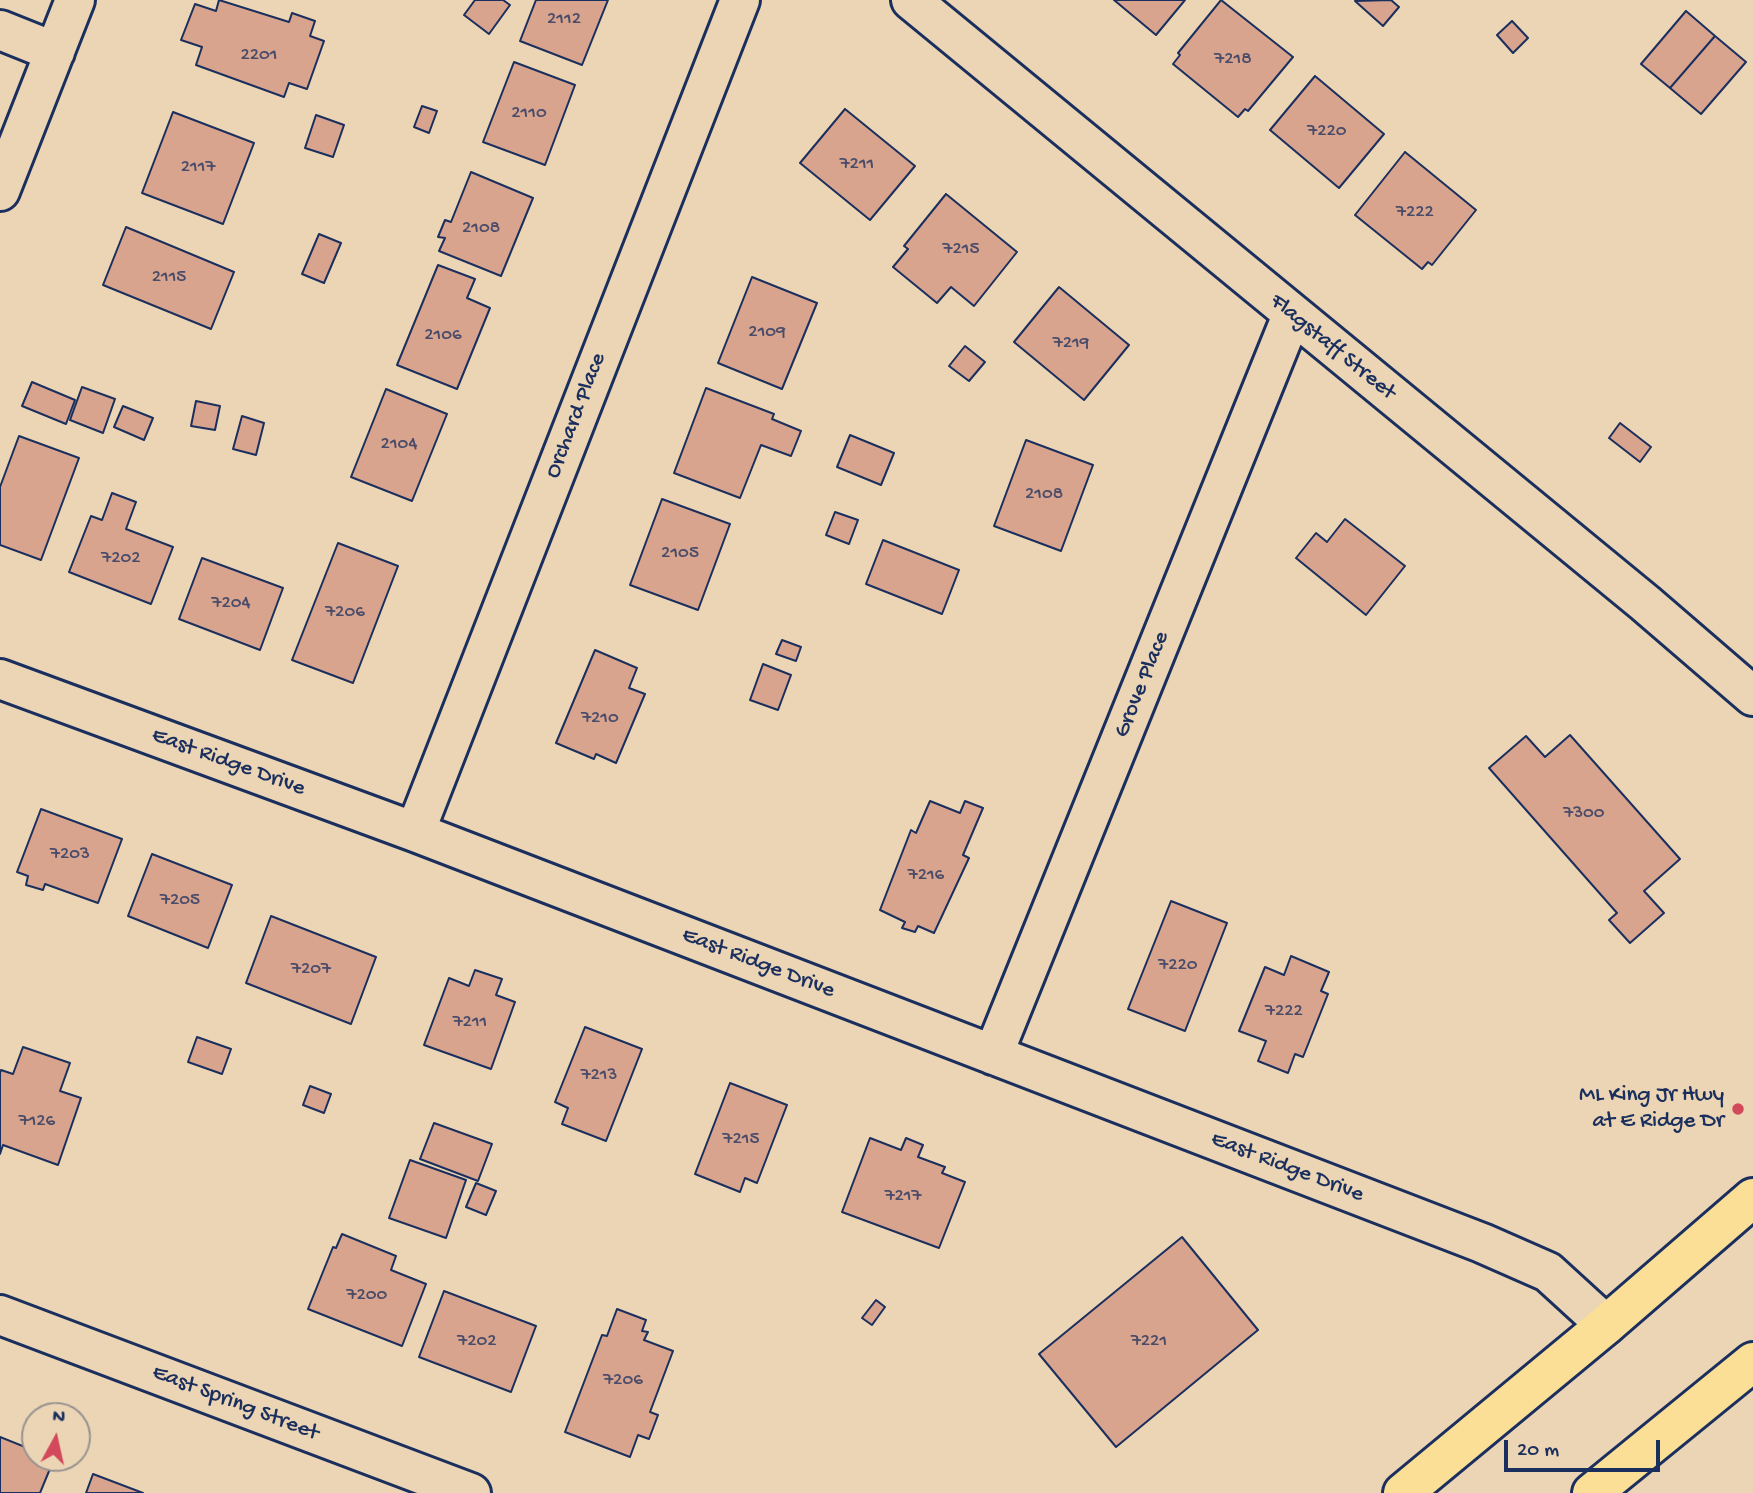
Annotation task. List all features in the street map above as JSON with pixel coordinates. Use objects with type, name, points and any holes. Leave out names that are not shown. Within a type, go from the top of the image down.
[{"type":"main road","points":[[1403,1493],[1606,1325],[1753,1198]]},
{"type":"main road","points":[[1592,1493],[1753,1362]]},
{"type":"street","points":[[0,191],[75,0]]},
{"type":"street","name":"Orchard Place","points":[[415,832],[740,0]]},
{"type":"street","name":"Flagstaff Street","points":[[911,0],[1637,597],[1753,696]]},
{"type":"street","points":[[0,30],[55,52]]},
{"type":"street","name":"Grove Place","points":[[993,1055],[1292,315]]},
{"type":"street","name":"East Ridge Drive","points":[[0,678],[415,832],[1512,1257],[1548,1272],[1606,1325]]},
{"type":"street","name":"East Spring Street","points":[[0,1315],[471,1493]]},
{"type":"building","points":[[219,0],[289,22],[292,13],[315,21],[310,36],[324,41],[307,89],[289,83],[284,97],[196,65],[202,47],[181,40],[195,4],[216,11]]},
{"type":"building","points":[[475,0],[503,0],[510,5],[489,34],[464,15]]},
{"type":"building","points":[[536,0],[608,0],[582,65],[520,41]]},
{"type":"building","points":[[1114,0],[1185,0],[1156,35]]},
{"type":"building","points":[[1221,0],[1293,57],[1248,111],[1245,109],[1238,117],[1173,64],[1180,55],[1178,53]]},
{"type":"building","points":[[1391,0],[1399,7],[1383,26],[1355,1]]},
{"type":"building","points":[[1686,11],[1715,36],[1670,88],[1641,64]]},
{"type":"building","points":[[1512,21],[1528,38],[1513,53],[1497,35]]},
{"type":"building","points":[[1715,36],[1746,62],[1701,114],[1670,88]]},
{"type":"building","points":[[514,62],[575,85],[545,165],[483,142]]},
{"type":"building","points":[[1315,76],[1384,134],[1339,188],[1270,130]]},
{"type":"building","points":[[422,106],[437,111],[429,133],[414,127]]},
{"type":"building","points":[[845,109],[915,166],[870,220],[800,163]]},
{"type":"building","points":[[173,112],[254,143],[223,224],[142,193]]},
{"type":"building","points":[[316,115],[344,125],[333,157],[305,148]]},
{"type":"building","points":[[1405,152],[1476,210],[1432,265],[1428,262],[1422,269],[1355,215]]},
{"type":"building","points":[[471,172],[533,198],[501,276],[439,251],[445,238],[438,237],[445,220],[451,222]]},
{"type":"building","points":[[946,194],[1017,252],[974,306],[951,287],[937,303],[893,267],[908,249],[904,246]]},
{"type":"building","points":[[126,227],[234,272],[211,329],[103,285]]},
{"type":"building","points":[[319,234],[341,243],[324,283],[302,274]]},
{"type":"building","points":[[438,265],[475,279],[467,298],[490,308],[457,389],[397,365]]},
{"type":"building","points":[[752,277],[817,303],[782,389],[718,363]]},
{"type":"building","points":[[1059,287],[1129,345],[1084,400],[1014,342]]},
{"type":"building","points":[[965,346],[985,362],[969,381],[949,366]]},
{"type":"building","points":[[32,382],[75,400],[66,424],[22,406]]},
{"type":"building","points":[[82,387],[115,399],[103,433],[70,420]]},
{"type":"building","points":[[706,388],[774,414],[772,419],[801,431],[791,456],[761,445],[740,498],[674,473]]},
{"type":"building","points":[[386,389],[447,414],[412,501],[351,477]]},
{"type":"building","points":[[196,401],[220,406],[215,430],[191,426]]},
{"type":"building","points":[[123,406],[153,418],[144,440],[114,427]]},
{"type":"building","points":[[242,416],[264,423],[256,455],[233,449]]},
{"type":"building","points":[[1620,423],[1651,447],[1640,462],[1609,438]]},
{"type":"building","points":[[850,435],[894,453],[881,485],[837,467]]},
{"type":"building","points":[[19,436],[79,458],[41,560],[0,545],[0,487]]},
{"type":"building","points":[[1026,440],[1093,465],[1061,551],[994,526]]},
{"type":"building","points":[[112,493],[136,502],[126,529],[173,547],[151,604],[69,572],[91,516],[102,520]]},
{"type":"building","points":[[662,499],[730,524],[698,610],[630,585]]},
{"type":"building","points":[[835,512],[858,520],[849,544],[826,535]]},
{"type":"building","points":[[1345,519],[1405,566],[1366,615],[1296,558],[1316,533],[1327,542]]},
{"type":"building","points":[[883,540],[959,570],[942,614],[866,584]]},
{"type":"building","points":[[338,543],[398,566],[353,683],[292,660]]},
{"type":"building","points":[[202,558],[283,588],[260,650],[179,619]]},
{"type":"building","points":[[782,640],[801,647],[796,661],[776,654]]},
{"type":"building","points":[[595,650],[637,668],[629,688],[645,694],[616,763],[596,754],[594,759],[556,743]]},
{"type":"building","points":[[763,664],[791,675],[778,710],[750,700]]},
{"type":"building","points":[[1570,735],[1680,859],[1644,891],[1664,913],[1630,943],[1609,920],[1617,913],[1489,768],[1526,736],[1545,757]]},
{"type":"building","points":[[930,801],[960,813],[965,801],[983,808],[963,855],[969,858],[934,933],[918,926],[915,932],[902,928],[905,922],[880,910],[911,830],[916,833]]},
{"type":"building","points":[[41,809],[122,839],[98,903],[45,884],[43,890],[26,885],[28,876],[17,872]]},
{"type":"building","points":[[152,854],[232,885],[208,948],[128,916]]},
{"type":"building","points":[[1171,901],[1227,923],[1185,1031],[1128,1009]]},
{"type":"building","points":[[271,916],[376,957],[351,1024],[246,983]]},
{"type":"building","points":[[1291,956],[1329,972],[1321,991],[1328,994],[1303,1057],[1295,1054],[1288,1073],[1258,1061],[1266,1041],[1239,1031],[1265,967],[1284,975]]},
{"type":"building","points":[[475,970],[502,979],[496,995],[515,1002],[491,1069],[424,1045],[449,978],[469,986]]},
{"type":"building","points":[[585,1027],[642,1049],[606,1141],[562,1124],[568,1108],[555,1102]]},
{"type":"building","points":[[197,1037],[231,1049],[222,1074],[188,1062]]},
{"type":"building","points":[[23,1047],[70,1063],[60,1091],[81,1098],[58,1165],[3,1145],[0,1154],[0,1073],[1,1070],[13,1074]]},
{"type":"building","points":[[730,1083],[787,1105],[757,1183],[745,1178],[740,1192],[695,1174]]},
{"type":"building","points":[[310,1086],[331,1094],[324,1113],[303,1105]]},
{"type":"building","points":[[434,1123],[492,1144],[478,1181],[420,1159]]},
{"type":"building","points":[[870,1138],[901,1150],[906,1138],[923,1145],[918,1157],[945,1167],[942,1173],[965,1182],[939,1248],[842,1212]]},
{"type":"building","points":[[410,1160],[466,1180],[446,1238],[389,1218]]},
{"type":"building","points":[[476,1183],[496,1191],[486,1215],[466,1207]]},
{"type":"building","points":[[342,1234],[396,1256],[391,1270],[426,1284],[402,1346],[308,1309],[333,1247],[336,1248]]},
{"type":"building","points":[[1182,1237],[1258,1330],[1116,1447],[1039,1354]]},
{"type":"building","points":[[444,1291],[536,1326],[511,1392],[419,1357]]},
{"type":"building","points":[[876,1300],[885,1307],[872,1325],[862,1318]]},
{"type":"building","points":[[617,1309],[646,1320],[642,1331],[648,1332],[644,1340],[673,1351],[650,1412],[658,1415],[649,1439],[638,1435],[630,1457],[565,1432],[602,1335],[607,1336]]},
{"type":"building","points":[[0,1437],[21,1445],[21,1472],[49,1472],[40,1493],[0,1493]]},
{"type":"building","points":[[93,1474],[143,1493],[86,1493]]},
{"type":"place","name":"ML King Jr Hwy at E Ridge Dr","points":[[1738,1109]]}]
